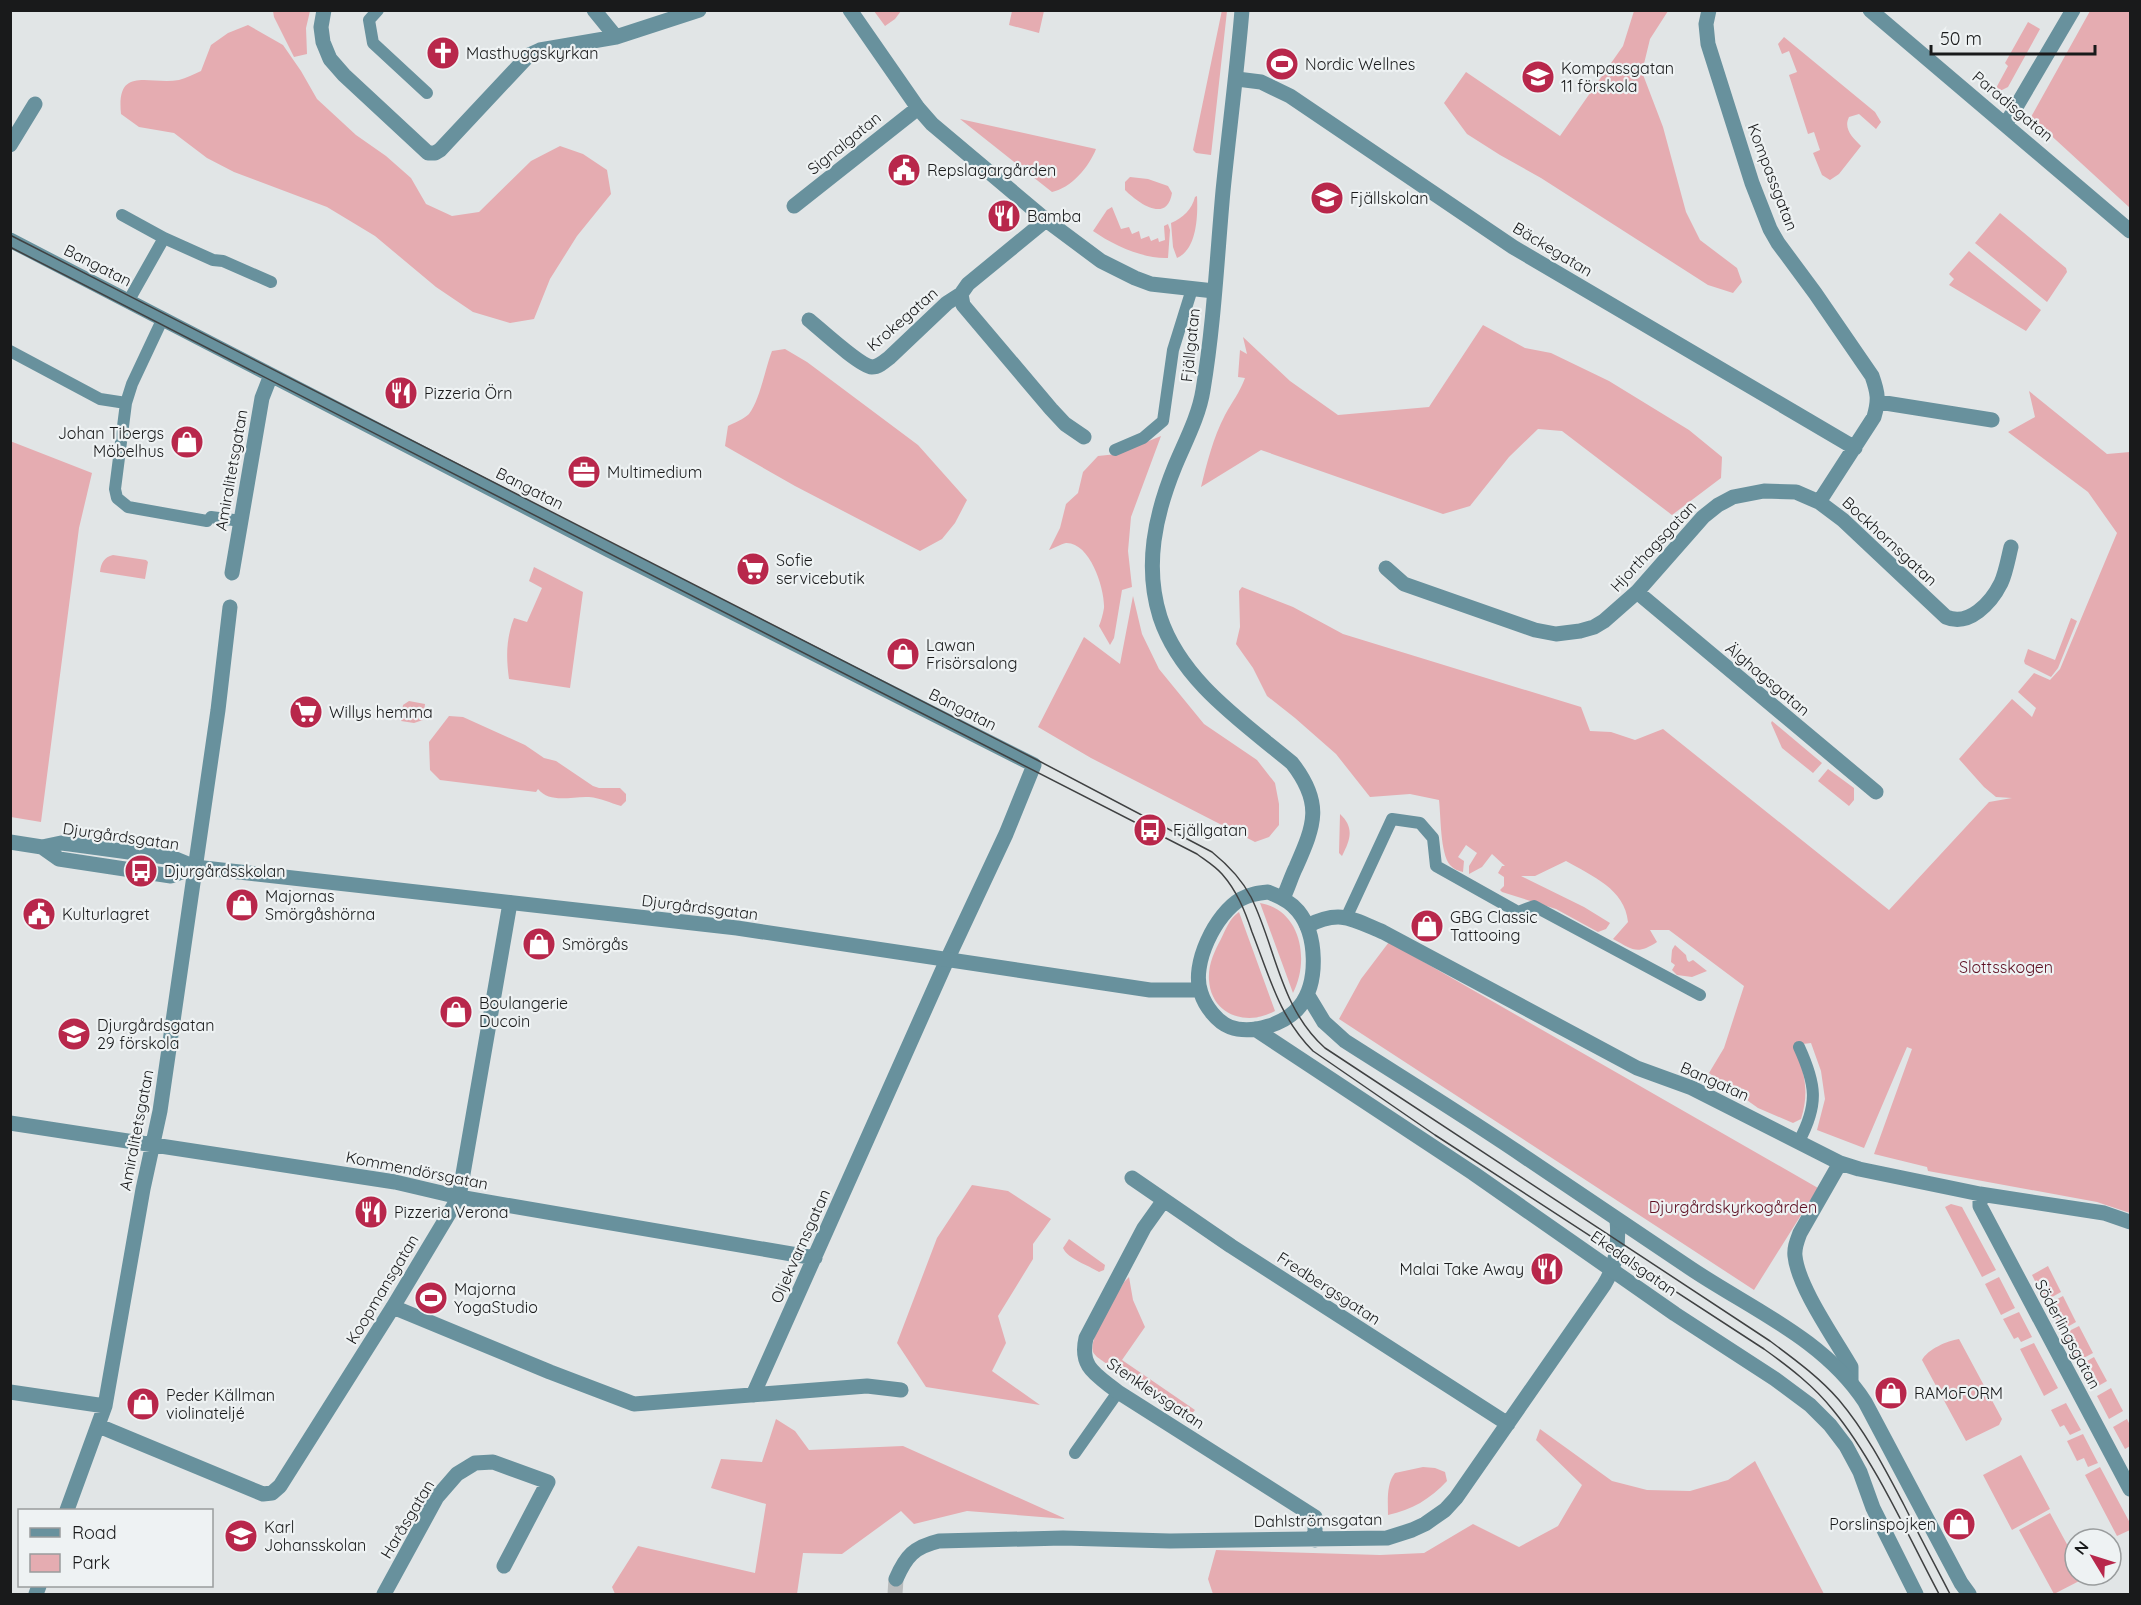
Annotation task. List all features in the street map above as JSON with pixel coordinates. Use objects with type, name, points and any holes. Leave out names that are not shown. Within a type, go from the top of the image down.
[{"type":"street","points":[[324,10],[321,27],[323,42],[330,59],[344,75],[428,153],[440,150],[529,55],[540,50],[616,37],[699,10]]},
{"type":"street","points":[[594,10],[616,37]]},
{"type":"street","points":[[850,10],[918,108],[942,134],[968,153],[1046,220],[1101,261],[1135,278],[1151,284],[1214,291]]},
{"type":"street","name":"Fjällgatan","points":[[1242,10],[1237,79],[1203,394],[1189,435],[1175,466],[1157,521],[1153,543],[1153,583],[1161,618],[1186,666],[1211,694],[1292,763],[1302,776],[1310,793],[1313,822],[1308,840],[1283,898]]},
{"type":"street","name":"Kompassgatan","points":[[1709,10],[1706,24],[1708,44],[1752,183],[1770,229],[1872,376],[1879,402]]},
{"type":"street","name":"Paradisgatan","points":[[1870,10],[2130,231]]},
{"type":"street","points":[[2006,124],[2073,10]]},
{"type":"street","name":"Bäckegatan","points":[[1237,79],[1262,82],[1290,96],[1513,247],[1855,448]]},
{"type":"street","points":[[10,145],[35,104]]},
{"type":"street","name":"Signalgatan","points":[[794,206],[918,108]]},
{"type":"street","name":"Krokegatan","points":[[809,320],[864,364],[873,367],[889,358],[947,303],[961,294],[968,284],[1046,220]]},
{"type":"street","name":"Bangatan","points":[[10,240],[598,544],[1034,765]]},
{"type":"street","name":"Krokegatan","points":[[961,294],[963,305],[1051,409],[1065,424],[1084,437]]},
{"type":"street","name":"Amiralitetsgatan","points":[[232,573],[262,398],[271,375]]},
{"type":"street","points":[[1879,402],[1992,420]]},
{"type":"street","name":"Bockhornsgatan","points":[[1879,402],[1874,417],[1819,502],[1843,520],[1946,617],[1954,621],[1974,615],[1989,600],[2001,583],[2011,547]]},
{"type":"street","name":"Hjorthagsgatan","points":[[1386,567],[1404,584],[1535,630],[1556,634],[1580,631],[1594,627],[1617,611],[1637,592],[1703,517],[1718,505],[1733,497],[1764,491],[1796,492],[1819,502]]},
{"type":"street","name":"Älghagsgatan","points":[[1637,592],[1876,792]]},
{"type":"street","name":"Amiralitetsgatan","points":[[68,1509],[105,1406],[152,1144],[160,1111],[217,719],[230,607]]},
{"type":"street","name":"Oljekvarnsgatan","points":[[753,1395],[947,960],[1006,834],[1034,765]]},
{"type":"street","name":"Djurgårdsgatan","points":[[10,842],[42,847],[59,859],[171,876],[195,867],[738,928],[1150,990],[1199,990]]},
{"type":"street","points":[[1268,892],[1283,898],[1298,911],[1307,926],[1313,960],[1307,994],[1301,1005],[1286,1017],[1267,1027],[1255,1029],[1230,1027],[1210,1010],[1199,990],[1201,956],[1221,917],[1239,900],[1250,895],[1268,892]]},
{"type":"street","name":"Koopmansgatan","points":[[99,1426],[263,1494],[272,1493],[280,1486],[459,1197],[510,903]]},
{"type":"street","points":[[1307,926],[1326,917],[1347,916]]},
{"type":"street","name":"Bangatan","points":[[1347,916],[1383,932],[1637,1068],[1692,1088],[1840,1163],[1980,1194],[2104,1213],[2130,1222]]},
{"type":"street","name":"Ekedalsgatan","points":[[1307,994],[1324,1022],[1345,1041],[1529,1159],[1695,1272],[1799,1336],[1835,1365],[1865,1402],[1969,1594]]},
{"type":"street","name":"Ekedalsgatan","points":[[1255,1029],[1473,1173],[1675,1314],[1794,1392],[1820,1415],[1846,1446],[1860,1472],[1873,1508],[1916,1594]]},
{"type":"street","name":"Kommendörsgatan","points":[[10,1123],[395,1182],[459,1197],[815,1258]]},
{"type":"street","name":"Ekedalsgatan","points":[[1840,1163],[1800,1233],[1795,1245],[1795,1258],[1803,1284],[1851,1366],[1851,1382]]},
{"type":"street","name":"Fredbergsgatan","points":[[1132,1178],[1320,1304],[1508,1425]]},
{"type":"street","name":"Söderlingsgatan","points":[[1980,1194],[1980,1206],[2130,1490]]},
{"type":"street","name":"Stenklevsgatan","points":[[1164,1200],[1144,1228],[1086,1338],[1083,1351],[1084,1360],[1093,1372],[1118,1392],[1316,1517],[1315,1540]]},
{"type":"street","name":"Dahlströmsgatan","points":[[896,1580],[904,1561],[912,1553],[925,1544],[939,1540],[1064,1538],[1170,1541],[1387,1538],[1425,1524],[1445,1510],[1456,1498],[1613,1271],[1619,1242],[1617,1220]]},
{"type":"street","points":[[393,1306],[634,1404],[867,1386],[901,1390]]},
{"type":"street","points":[[10,1392],[105,1406]]},
{"type":"street","name":"Haråsgatan","points":[[384,1594],[437,1497],[457,1474],[475,1463],[492,1462],[548,1482],[504,1566]]},
{"type":"lane","points":[[378,10],[369,20],[373,43],[427,93]]},
{"type":"lane","points":[[122,215],[164,238],[271,282]]},
{"type":"lane","points":[[129,300],[164,238]]},
{"type":"lane","points":[[1115,450],[1143,438],[1163,421],[1173,350],[1192,289]]},
{"type":"lane","points":[[164,318],[132,384],[126,403],[115,478],[117,498],[128,507],[209,519],[241,521]]},
{"type":"lane","points":[[10,351],[100,399],[126,403]]},
{"type":"lane","points":[[1347,916],[1392,819],[1420,823],[1433,838],[1436,866],[1518,912],[1534,906],[1700,995]]},
{"type":"lane","points":[[1799,1047],[1810,1071],[1814,1093],[1810,1119],[1799,1141]]},
{"type":"lane","points":[[1075,1453],[1118,1392]]},
{"type":"green space","points":[[1222,10],[1227,11],[1211,155],[1196,153],[1193,150]]},
{"type":"green space","points":[[273,11],[310,11],[306,28],[307,54],[294,57]]},
{"type":"green space","points":[[874,11],[901,11],[885,26]]},
{"type":"green space","points":[[1012,11],[1044,11],[1039,33],[1009,25]]},
{"type":"green space","points":[[1634,11],[1668,11],[1650,39],[1642,72],[1663,127],[1686,212],[1700,240],[1737,268],[1742,282],[1733,293],[1708,285],[1541,178],[1467,134],[1444,103],[1466,72],[1560,136],[1623,46]]},
{"type":"green space","points":[[2090,11],[2130,11],[2130,208],[2031,117]]},
{"type":"green space","points":[[2028,22],[2040,29],[2008,87],[2000,91],[1995,90],[2008,66],[2005,63]]},
{"type":"green space","points":[[248,25],[283,45],[317,99],[356,135],[386,156],[411,178],[426,204],[452,216],[479,212],[531,161],[560,146],[583,154],[607,170],[611,194],[577,236],[550,279],[534,319],[510,323],[473,312],[436,287],[375,236],[327,207],[234,172],[207,158],[174,133],[139,127],[121,114],[121,99],[129,83],[137,80],[179,80],[201,71],[211,45],[228,33]]},
{"type":"green space","points":[[1784,37],[1875,112],[1881,122],[1876,129],[1859,114],[1849,117],[1848,129],[1861,146],[1839,174],[1830,180],[1822,175],[1813,153],[1820,150],[1814,132],[1808,134],[1789,75],[1797,72],[1789,51],[1782,54],[1778,44]]},
{"type":"green space","points":[[960,119],[1096,149],[1089,163],[1078,176],[1066,186],[1052,192]]},
{"type":"green space","points":[[1130,177],[1148,179],[1168,186],[1172,193],[1169,202],[1158,209],[1144,205],[1125,190],[1125,182]]},
{"type":"green space","points":[[1197,196],[1195,231],[1189,247],[1177,258],[1173,247],[1171,223],[1186,213]]},
{"type":"green space","points":[[1112,207],[1121,229],[1129,227],[1132,234],[1139,231],[1141,239],[1149,236],[1151,241],[1158,238],[1159,242],[1165,240],[1164,226],[1168,224],[1170,230],[1168,258],[1158,258],[1129,250],[1093,231],[1107,210]]},
{"type":"green space","points":[[2000,213],[2066,268],[2067,272],[2047,302],[1975,243]]},
{"type":"green space","points":[[1969,251],[2041,310],[2026,331],[1949,285],[1954,279],[1949,274]]},
{"type":"green space","points":[[1483,325],[1525,348],[1551,353],[1609,381],[1689,430],[1722,457],[1721,478],[1672,515],[1562,431],[1538,429],[1509,457],[1470,506],[1443,514],[1261,450],[1201,487],[1217,433],[1245,378],[1238,377],[1240,350],[1247,354],[1243,337],[1290,381],[1338,415],[1429,407]]},
{"type":"green space","points":[[785,349],[807,362],[918,445],[967,500],[955,523],[942,539],[920,551],[795,486],[725,446],[728,426],[747,416],[753,408],[772,351]]},
{"type":"green space","name":"Slottsskogen","points":[[2029,391],[2107,454],[2130,452],[2130,1213],[2097,1202],[1928,1171],[1927,1167],[1874,1154],[1912,1049],[1907,1047],[1864,1148],[1817,1130],[1825,1099],[1821,1071],[1811,1043],[1795,1045],[1805,1082],[1804,1109],[1801,1119],[1793,1123],[1758,1108],[1709,1073],[1724,1048],[1744,986],[1669,930],[1650,930],[1657,942],[1640,950],[1630,948],[1613,939],[1628,922],[1621,901],[1606,885],[1566,861],[1535,876],[1521,876],[1584,907],[1610,923],[1606,929],[1598,932],[1556,909],[1502,892],[1500,890],[1504,886],[1504,877],[1498,873],[1502,866],[1505,866],[1492,854],[1482,867],[1469,874],[1469,866],[1477,853],[1466,845],[1458,857],[1464,861],[1463,872],[1455,869],[1450,865],[1444,852],[1439,800],[1410,794],[1370,797],[1336,754],[1267,696],[1253,668],[1236,644],[1240,627],[1239,591],[1242,587],[1293,607],[1343,634],[1581,707],[1590,731],[1611,732],[1635,740],[1663,729],[1889,910],[1989,802],[2012,798],[1996,797],[1959,759],[2012,699],[2032,717],[2036,708],[2018,692],[2034,673],[2050,680],[2060,669],[2117,533],[2088,492],[2008,432],[2035,417]]},
{"type":"green space","points":[[1161,436],[1131,517],[1128,551],[1132,587],[1122,590],[1114,638],[1110,645],[1099,626],[1104,600],[1099,579],[1089,558],[1075,545],[1066,543],[1049,550],[1060,528],[1066,504],[1078,493],[1083,472],[1098,456],[1117,454]]},
{"type":"green space","points":[[10,441],[92,473],[79,528],[41,822],[11,817]]},
{"type":"green space","points":[[113,555],[146,560],[148,562],[145,579],[100,572],[107,557]]},
{"type":"green space","points":[[534,567],[583,592],[570,688],[509,679],[507,648],[514,618],[527,622],[542,588],[529,581]]},
{"type":"green space","points":[[1133,596],[1142,634],[1159,669],[1204,724],[1257,760],[1275,783],[1279,804],[1279,825],[1269,837],[1255,842],[1091,758],[1038,727],[1084,637],[1120,664]]},
{"type":"green space","points":[[2071,618],[2077,621],[2058,668],[2051,677],[2025,664],[2028,649],[2055,660]]},
{"type":"green space","points":[[409,701],[425,704],[423,720],[414,723],[401,721],[403,705]]},
{"type":"green space","points":[[449,716],[463,717],[525,745],[544,758],[556,761],[593,786],[620,788],[626,794],[626,801],[621,806],[589,797],[555,798],[543,794],[538,789],[536,792],[440,780],[430,770],[429,742]]},
{"type":"green space","points":[[1772,721],[1822,763],[1813,773],[1782,748]]},
{"type":"green space","points":[[1828,769],[1854,788],[1854,800],[1849,806],[1818,781]]},
{"type":"green space","points":[[1340,814],[1348,824],[1350,834],[1342,856],[1339,853]]},
{"type":"green space","points":[[1260,903],[1285,915],[1298,938],[1301,966],[1293,993]]},
{"type":"green space","points":[[1239,912],[1275,1011],[1264,1016],[1253,1018],[1232,1015],[1216,1002],[1211,992],[1209,974],[1216,949],[1230,921]]},
{"type":"green space","name":"Djurgårdskyrkogården","points":[[1389,942],[1818,1188],[1754,1290],[1339,1019],[1361,979]]},
{"type":"green space","points":[[1675,945],[1686,955],[1689,962],[1693,960],[1707,971],[1692,977],[1677,975],[1672,970],[1675,965],[1671,962]]},
{"type":"green space","points":[[972,1185],[1008,1191],[1051,1219],[1033,1244],[1033,1259],[998,1316],[1006,1343],[992,1371],[1040,1405],[926,1387],[897,1343],[937,1238]]},
{"type":"green space","points":[[1951,1204],[1962,1207],[1996,1270],[1982,1277],[1945,1207]]},
{"type":"green space","points":[[1069,1239],[1105,1265],[1104,1270],[1099,1272],[1069,1255],[1063,1248]]},
{"type":"green space","points":[[2048,1266],[2061,1292],[2045,1301],[2032,1275]]},
{"type":"green space","points":[[1129,1277],[1133,1300],[1145,1327],[1122,1360],[1195,1410],[1189,1417],[1104,1362],[1093,1352],[1095,1338],[1109,1307]]},
{"type":"green space","points":[[1999,1277],[2015,1308],[2001,1315],[1985,1284]]},
{"type":"green space","points":[[2063,1296],[2076,1322],[2062,1330],[2048,1304]]},
{"type":"green space","points":[[2019,1312],[2032,1337],[2021,1342],[2018,1337],[2014,1339],[2003,1319]]},
{"type":"green space","points":[[2079,1326],[2093,1353],[2078,1361],[2063,1334]]},
{"type":"green space","points":[[1959,1339],[2002,1419],[1999,1425],[1966,1441],[1922,1360],[1938,1346]]},
{"type":"green space","points":[[2034,1343],[2058,1388],[2044,1396],[2020,1349]]},
{"type":"green space","points":[[2094,1357],[2107,1381],[2093,1389],[2080,1365]]},
{"type":"green space","points":[[2111,1388],[2123,1411],[2109,1419],[2097,1396]]},
{"type":"green space","points":[[2066,1403],[2081,1430],[2070,1435],[2064,1425],[2060,1427],[2051,1410]]},
{"type":"green space","points":[[776,1419],[795,1431],[809,1450],[903,1446],[1066,1519],[967,1511],[914,1524],[901,1511],[842,1554],[803,1553],[797,1594],[615,1594],[612,1587],[638,1546],[755,1573],[766,1504],[711,1488],[721,1459],[762,1462]]},
{"type":"green space","points":[[2127,1419],[2130,1425],[2130,1446],[2125,1449],[2113,1427]]},
{"type":"green space","points":[[1540,1429],[1612,1481],[1647,1490],[1690,1491],[1728,1480],[1755,1461],[1824,1594],[1213,1594],[1208,1579],[1216,1550],[1380,1555],[1424,1553],[1473,1524],[1519,1547],[1558,1526],[1582,1485],[1536,1440]]},
{"type":"green space","points":[[2083,1434],[2098,1463],[2088,1467],[2084,1458],[2077,1461],[2067,1441]]},
{"type":"green space","points":[[2021,1455],[2050,1509],[2012,1530],[1983,1475]]},
{"type":"green space","points":[[1423,1467],[1445,1472],[1447,1481],[1420,1503],[1388,1515],[1389,1488],[1392,1477],[1395,1473]]},
{"type":"green space","points":[[2100,1467],[2130,1523],[2130,1530],[2123,1533],[2123,1527],[2112,1527],[2085,1475]]},
{"type":"green space","points":[[2050,1513],[2063,1537],[2063,1587],[2068,1587],[2054,1594],[2019,1530]]},
{"type":"tunnel","points":[[895,1594],[896,1579]]},
{"type":"tram line","points":[[10,235],[1039,761],[1212,852],[1234,872],[1247,890],[1260,916],[1288,996],[1310,1032],[1325,1048],[1770,1341],[1806,1369],[1839,1400],[1858,1425],[1897,1491],[1950,1594]]},
{"type":"tram line","points":[[10,247],[1197,854],[1219,871],[1236,894],[1283,1010],[1301,1038],[1313,1051],[1435,1135],[1764,1349],[1801,1377],[1833,1410],[1863,1452],[1939,1594]]},
{"type":"place","name":"Masthuggskyrkan","points":[[443,53]]},
{"type":"place","name":"Nordic Wellnes","points":[[1282,64]]},
{"type":"place","name":"Kompassgatan 11 förskola","points":[[1538,77]]},
{"type":"place","name":"Repslagargården","points":[[904,170]]},
{"type":"place","name":"Fjällskolan","points":[[1327,198]]},
{"type":"place","name":"Bamba","points":[[1004,216]]},
{"type":"place","name":"Pizzeria Örn","points":[[401,393]]},
{"type":"place","name":"Johan Tibergs Möbelhus","points":[[187,442]]},
{"type":"place","name":"Multimedium","points":[[584,472]]},
{"type":"place","name":"Sofie servicebutik","points":[[753,569]]},
{"type":"place","name":"Lawan Frisörsalong","points":[[903,654]]},
{"type":"place","name":"Willys hemma","points":[[306,712]]},
{"type":"place","name":"Fjällgatan","points":[[1150,830]]},
{"type":"place","name":"Djurgårdsskolan","points":[[141,871]]},
{"type":"place","name":"Majornas Smörgåshörna","points":[[242,905]]},
{"type":"place","name":"Kulturlagret","points":[[39,914]]},
{"type":"place","name":"GBG Classic Tattooing","points":[[1427,926]]},
{"type":"place","name":"Smörgås","points":[[539,944]]},
{"type":"place","name":"Boulangerie Ducoin","points":[[456,1012]]},
{"type":"place","name":"Djurgårdsgatan 29 förskola","points":[[74,1034]]},
{"type":"place","name":"Pizzeria Verona","points":[[371,1212]]},
{"type":"place","name":"Malai Take Away","points":[[1547,1269]]},
{"type":"place","name":"Majorna YogaStudio","points":[[431,1298]]},
{"type":"place","name":"RAMoFORM","points":[[1891,1393]]},
{"type":"place","name":"Peder Källman violinateljé","points":[[143,1404]]},
{"type":"place","name":"Porslinspojken","points":[[1959,1524]]},
{"type":"place","name":"Karl Johansskolan","points":[[241,1536]]}]
